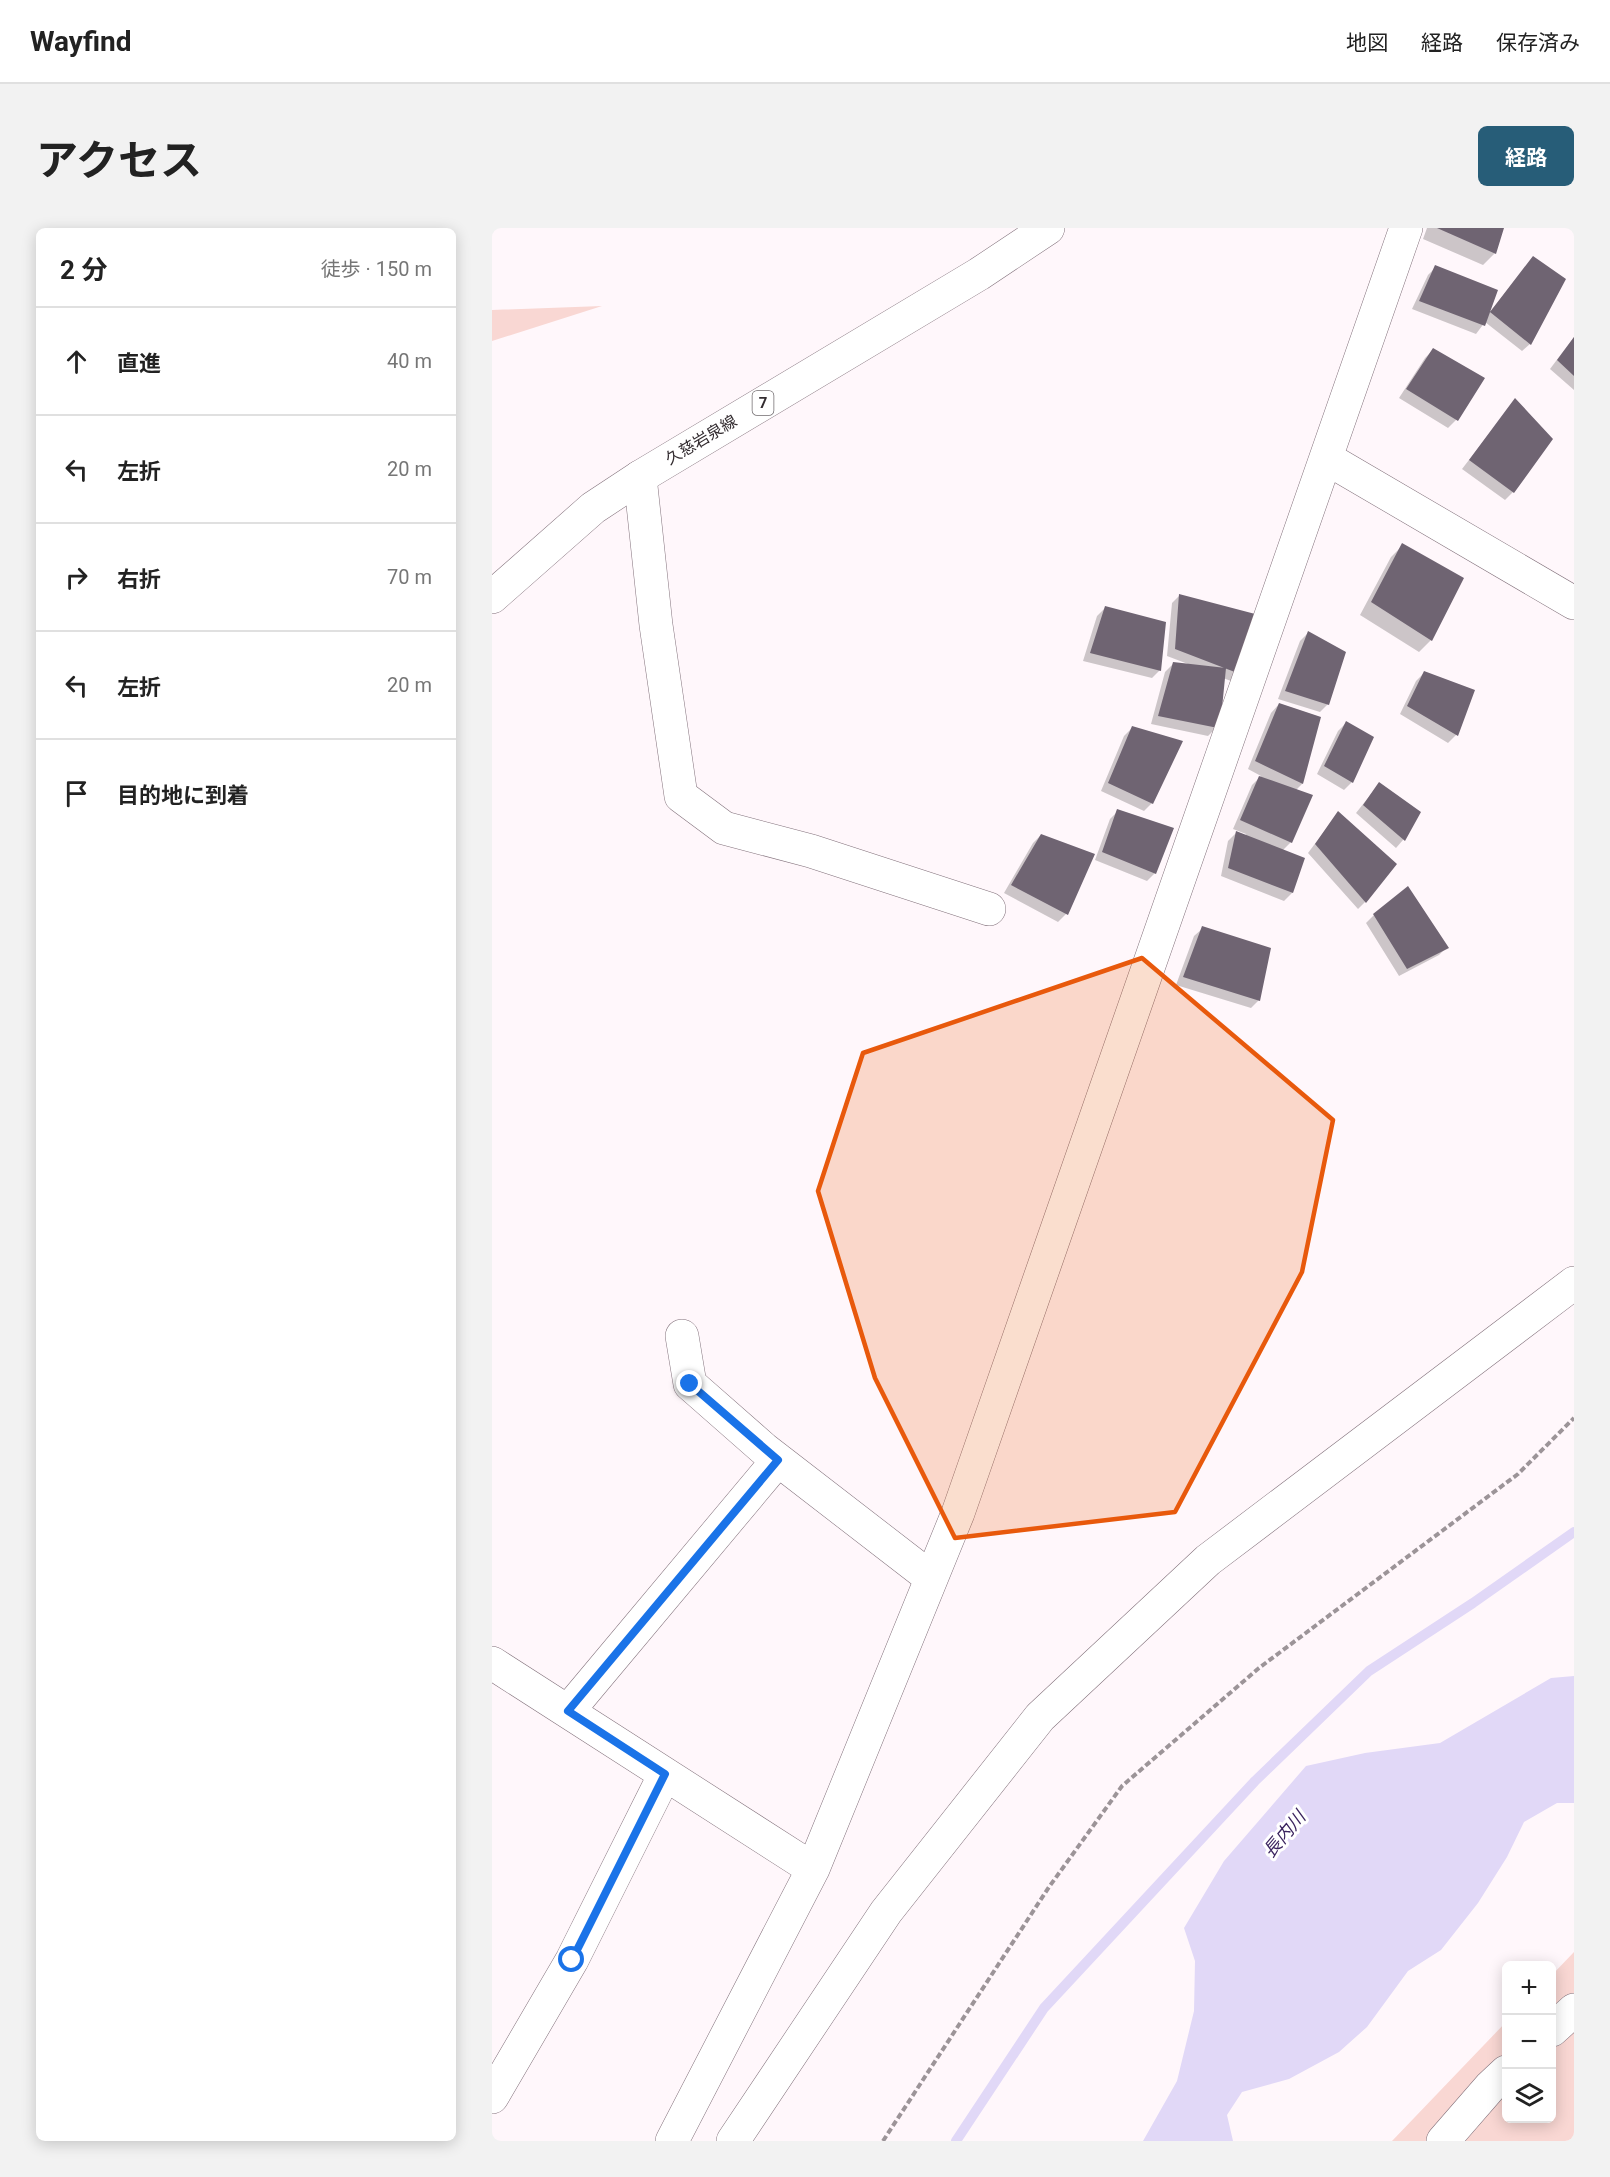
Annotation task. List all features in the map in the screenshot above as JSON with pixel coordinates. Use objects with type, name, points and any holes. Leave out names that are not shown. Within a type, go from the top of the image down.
[{"type":"street","name":"久慈岩泉線","points":[[492,597],[593,508],[640,477],[979,274],[1047,228]]},
{"type":"street","points":[[672,2141],[813,1869],[958,1513],[1406,228]]},
{"type":"street","points":[[1326,458],[1574,603]]},
{"type":"street","points":[[640,477],[656,626],[681,796],[724,828],[811,851],[989,909]]},
{"type":"street","points":[[733,2141],[886,1912],[1040,1717],[1208,1560],[1574,1283]]},
{"type":"street","points":[[682,1336],[690,1384],[778,1460],[931,1578]]},
{"type":"street","points":[[568,1711],[778,1460]]},
{"type":"street","points":[[492,1663],[813,1869]]},
{"type":"street","points":[[492,2097],[572,1960],[665,1774]]},
{"type":"street","points":[[1556,2026],[1574,2010]]},
{"type":"street","points":[[1443,2141],[1502,2076]]},
{"type":"path","points":[[883,2141],[1049,1887],[1122,1786],[1259,1668],[1518,1474],[1574,1418]]},
{"type":"highlighted area","points":[[1142,958],[1333,1120],[1302,1272],[1175,1512],[955,1538],[875,1378],[818,1191],[863,1053]]},
{"type":"shaded area","points":[[602,306],[492,341],[492,310]]},
{"type":"shaded area","points":[[1574,1952],[1574,2141],[1392,2141],[1502,2026],[1502,2123],[1556,2123],[1556,1971]]},
{"type":"water","name":"長内川","points":[[1574,1676],[1574,1803],[1557,1803],[1524,1822],[1507,1857],[1478,1903],[1441,1950],[1408,1971],[1367,2027],[1339,2052],[1289,2079],[1242,2092],[1227,2115],[1233,2141],[1143,2141],[1177,2081],[1194,2011],[1195,1961],[1184,1928],[1224,1861],[1306,1766],[1365,1753],[1440,1743],[1551,1678]]},
{"type":"building","points":[[1437,228],[1504,228],[1496,254]]},
{"type":"building","points":[[1533,256],[1566,279],[1531,345],[1490,312]]},
{"type":"building","points":[[1435,265],[1498,290],[1485,326],[1419,301]]},
{"type":"building","points":[[1574,337],[1574,376],[1557,360]]},
{"type":"building","points":[[1433,348],[1485,378],[1458,421],[1406,389]]},
{"type":"building","points":[[1515,398],[1553,439],[1514,493],[1469,460]]},
{"type":"building","points":[[1402,543],[1464,578],[1432,641],[1371,602]]},
{"type":"building","points":[[1179,594],[1259,615],[1240,674],[1175,649]]},
{"type":"building","points":[[1105,606],[1166,622],[1161,671],[1090,653]]},
{"type":"building","points":[[1308,631],[1346,652],[1329,705],[1285,691]]},
{"type":"building","points":[[1173,662],[1226,668],[1218,728],[1158,716]]},
{"type":"building","points":[[1424,671],[1475,690],[1458,736],[1407,706]]},
{"type":"building","points":[[1279,703],[1321,717],[1303,784],[1255,761]]},
{"type":"building","points":[[1346,721],[1374,737],[1353,783],[1324,766]]},
{"type":"building","points":[[1132,726],[1183,741],[1153,804],[1108,783]]},
{"type":"building","points":[[1259,776],[1313,795],[1292,843],[1240,820]]},
{"type":"building","points":[[1379,782],[1421,812],[1405,841],[1363,805]]},
{"type":"building","points":[[1117,809],[1174,828],[1156,874],[1102,852]]},
{"type":"building","points":[[1338,811],[1397,864],[1366,903],[1315,844]]},
{"type":"building","points":[[1236,831],[1305,858],[1293,893],[1228,868]]},
{"type":"building","points":[[1041,834],[1095,854],[1068,915],[1011,885]]},
{"type":"building","points":[[1408,886],[1449,948],[1407,969],[1373,914]]},
{"type":"building","points":[[1202,926],[1271,948],[1260,1001],[1183,977]]},
{"type":"waterway","points":[[956,2141],[1044,2008],[1255,1781],[1369,1671],[1473,1603],[1574,1532]]},
{"type":"route","points":[[572,1960],[665,1774],[568,1711],[778,1460],[690,1384]]}]
